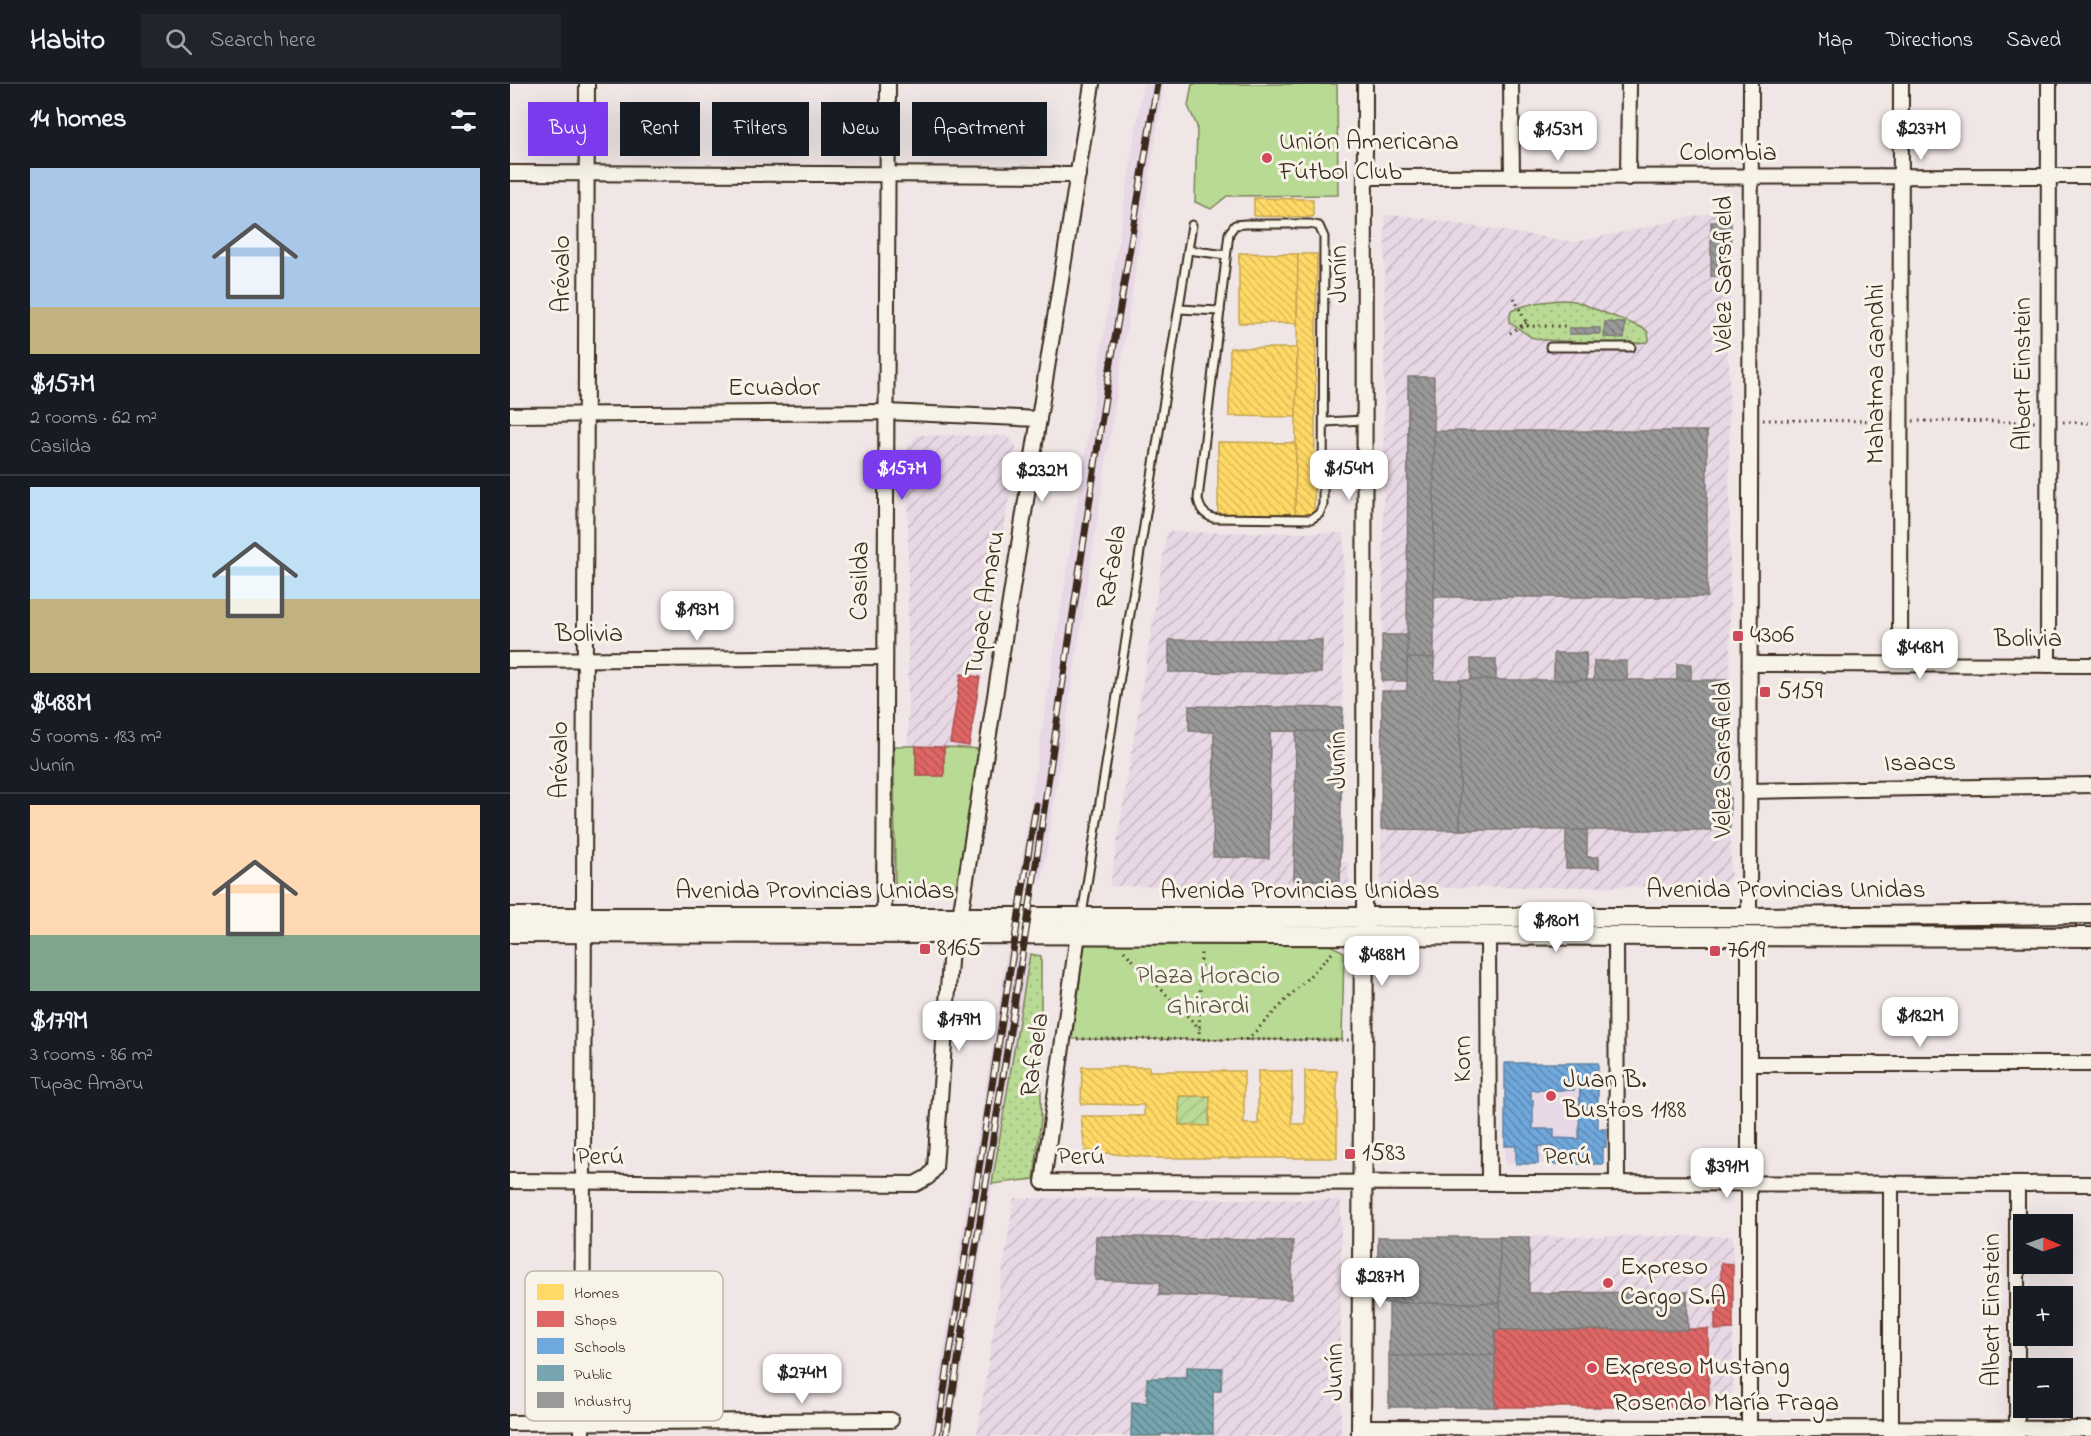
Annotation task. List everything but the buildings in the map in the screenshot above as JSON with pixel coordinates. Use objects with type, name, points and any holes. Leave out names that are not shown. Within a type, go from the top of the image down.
[{"type":"main road","name":"Avenida Provincias Unidas","points":[[1079,926],[1108,934],[1201,934],[1749,917],[2091,914]]},
{"type":"main road","name":"Avenida Provincias Unidas","points":[[510,917],[584,925],[1079,926],[1359,929],[1488,935],[2091,937]]},
{"type":"main road","name":"Vélez Sarsfield","points":[[1749,917],[1749,936]]},
{"type":"main road","name":"Avenida Provincias Unidas","points":[[510,933],[584,925]]},
{"type":"main road","name":"Junín","points":[[1359,929],[1363,1040],[1361,1431]]},
{"type":"street","name":"Arévalo","points":[[583,1271],[587,84]]},
{"type":"street","name":"Casilda","points":[[884,926],[888,84]]},
{"type":"street","name":"Tupac Amaru","points":[[935,1168],[956,926],[1092,84]]},
{"type":"street","name":"Junín","points":[[1359,929],[1365,420],[1365,84]]},
{"type":"street","points":[[1511,84],[1512,177]]},
{"type":"street","points":[[1628,178],[1629,84]]},
{"type":"street","name":"Vélez Sarsfield","points":[[1749,917],[1751,84]]},
{"type":"street","name":"Mahatma Gandhi","points":[[1900,664],[1901,84]]},
{"type":"street","name":"Albert Einstein","points":[[2048,664],[2049,84]]},
{"type":"street","points":[[510,173],[1078,175]]},
{"type":"street","name":"Colombia","points":[[1366,177],[2091,176]]},
{"type":"street","name":"Ecuador","points":[[510,415],[887,412],[1039,419]]},
{"type":"street","name":"Bolivia","points":[[510,660],[885,657]]},
{"type":"street","name":"Bolivia","points":[[1750,664],[2091,665]]},
{"type":"street","name":"Isaacs","points":[[1749,791],[2091,785]]},
{"type":"street","name":"Rafaela","points":[[1043,1182],[1079,926]]},
{"type":"street","name":"Korn","points":[[1488,935],[1489,1182]]},
{"type":"street","points":[[1616,936],[1617,1183]]},
{"type":"street","name":"Vélez Sarsfield","points":[[1749,936],[1749,1432]]},
{"type":"street","points":[[1749,1064],[2091,1064]]},
{"type":"street","name":"Perú","points":[[510,1181],[915,1184],[928,1177],[935,1168]]},
{"type":"street","name":"Perú","points":[[1043,1182],[2091,1184]]},
{"type":"street","points":[[1891,1183],[1891,1432]]},
{"type":"street","name":"Albert Einstein","points":[[2017,1184],[2017,1433]]},
{"type":"street","points":[[723,1421],[891,1420]]},
{"type":"street","points":[[510,1423],[582,1429],[713,1421],[712,1436]]},
{"type":"street","name":"Rosendo María Fraga","points":[[1361,1431],[2017,1433],[2091,1429]]},
{"type":"lane","points":[[1310,224],[1319,226],[1324,237],[1323,505],[1319,514],[1311,519],[1213,518],[1206,516],[1200,509],[1198,499],[1220,311],[1229,233],[1235,225],[1310,224]]},
{"type":"lane","name":"Rafaela","points":[[1079,926],[1192,225]]},
{"type":"lane","points":[[1188,250],[1226,255]]},
{"type":"lane","points":[[1179,309],[1220,311]]},
{"type":"lane","points":[[1550,347],[1630,347]]},
{"type":"lane","points":[[1324,422],[1365,420]]},
{"type":"path","points":[[1514,298],[1528,324]]},
{"type":"path","points":[[1510,333],[1528,324],[1567,326]]},
{"type":"path","points":[[2048,422],[2091,423]]},
{"type":"path","points":[[1247,1040],[1359,929]]},
{"type":"path","points":[[1108,934],[1200,1029]]},
{"type":"path","points":[[1199,1040],[1201,934]]},
{"type":"path","points":[[1063,1039],[1363,1040]]},
{"type":"shaded area","points":[[1143,84],[1164,84],[1042,879],[1019,877]]},
{"type":"shaded area","points":[[1725,210],[1731,215],[1730,326],[1727,329],[1727,358],[1729,362],[1731,876],[1722,886],[1381,888],[1385,215],[1407,216],[1576,242]]},
{"type":"shaded area","points":[[918,435],[1007,436],[1017,446],[970,748],[944,747],[944,776],[916,776],[916,746],[908,745],[908,445]]},
{"type":"shaded area","points":[[1167,532],[1344,533],[1341,861],[1348,862],[1349,883],[1331,893],[1297,893],[1293,888],[1110,886]]},
{"type":"shaded area","points":[[1007,952],[1030,954],[951,1436],[930,1436]]},
{"type":"shaded area","name":"Juan B. Bustos 1188","points":[[1505,1063],[1598,1063],[1598,1129],[1606,1129],[1603,1164],[1505,1164]]},
{"type":"shaded area","points":[[1014,1198],[1341,1200],[1341,1436],[977,1436]]},
{"type":"shaded area","points":[[1733,1236],[1733,1391],[1720,1407],[1389,1407],[1389,1303],[1378,1303],[1378,1237]]},
{"type":"green space","name":"Unión Americana Fútbol Club","points":[[1192,84],[1337,84],[1338,195],[1227,196],[1211,209],[1195,202],[1197,126],[1188,106]]},
{"type":"green space","points":[[1563,300],[1575,301],[1643,328],[1648,332],[1649,340],[1627,344],[1543,340],[1531,337],[1509,322],[1511,311],[1518,308]]},
{"type":"green space","points":[[894,746],[916,746],[916,776],[944,776],[944,747],[983,749],[957,894],[895,885]]},
{"type":"green space","name":"Plaza Horacio Ghirardi","points":[[1085,943],[1330,945],[1344,952],[1342,1040],[1072,1039]]},
{"type":"green space","points":[[1030,954],[1041,956],[1041,1118],[1034,1179],[992,1184]]},
{"type":"green space","points":[[1179,1096],[1210,1096],[1209,1126],[1179,1125]]},
{"type":"railway","points":[[946,1436],[1028,918],[1103,411],[1157,84]]},
{"type":"railway","points":[[937,1436],[1036,805]]},
{"type":"place","name":"Unión Americana Fútbol Club","points":[[1267,158]]},
{"type":"place","name":"4306","points":[[1738,636]]},
{"type":"place","name":"5159","points":[[1765,692]]},
{"type":"place","name":"8165","points":[[925,949]]},
{"type":"place","name":"7619","points":[[1715,951]]},
{"type":"place","name":"Juan B. Bustos 1188","points":[[1551,1096]]},
{"type":"place","name":"1583","points":[[1350,1154]]},
{"type":"place","name":"Expreso Cargo S.A","points":[[1608,1283]]},
{"type":"place","name":"Expreso Mustang","points":[[1592,1368]]}]
